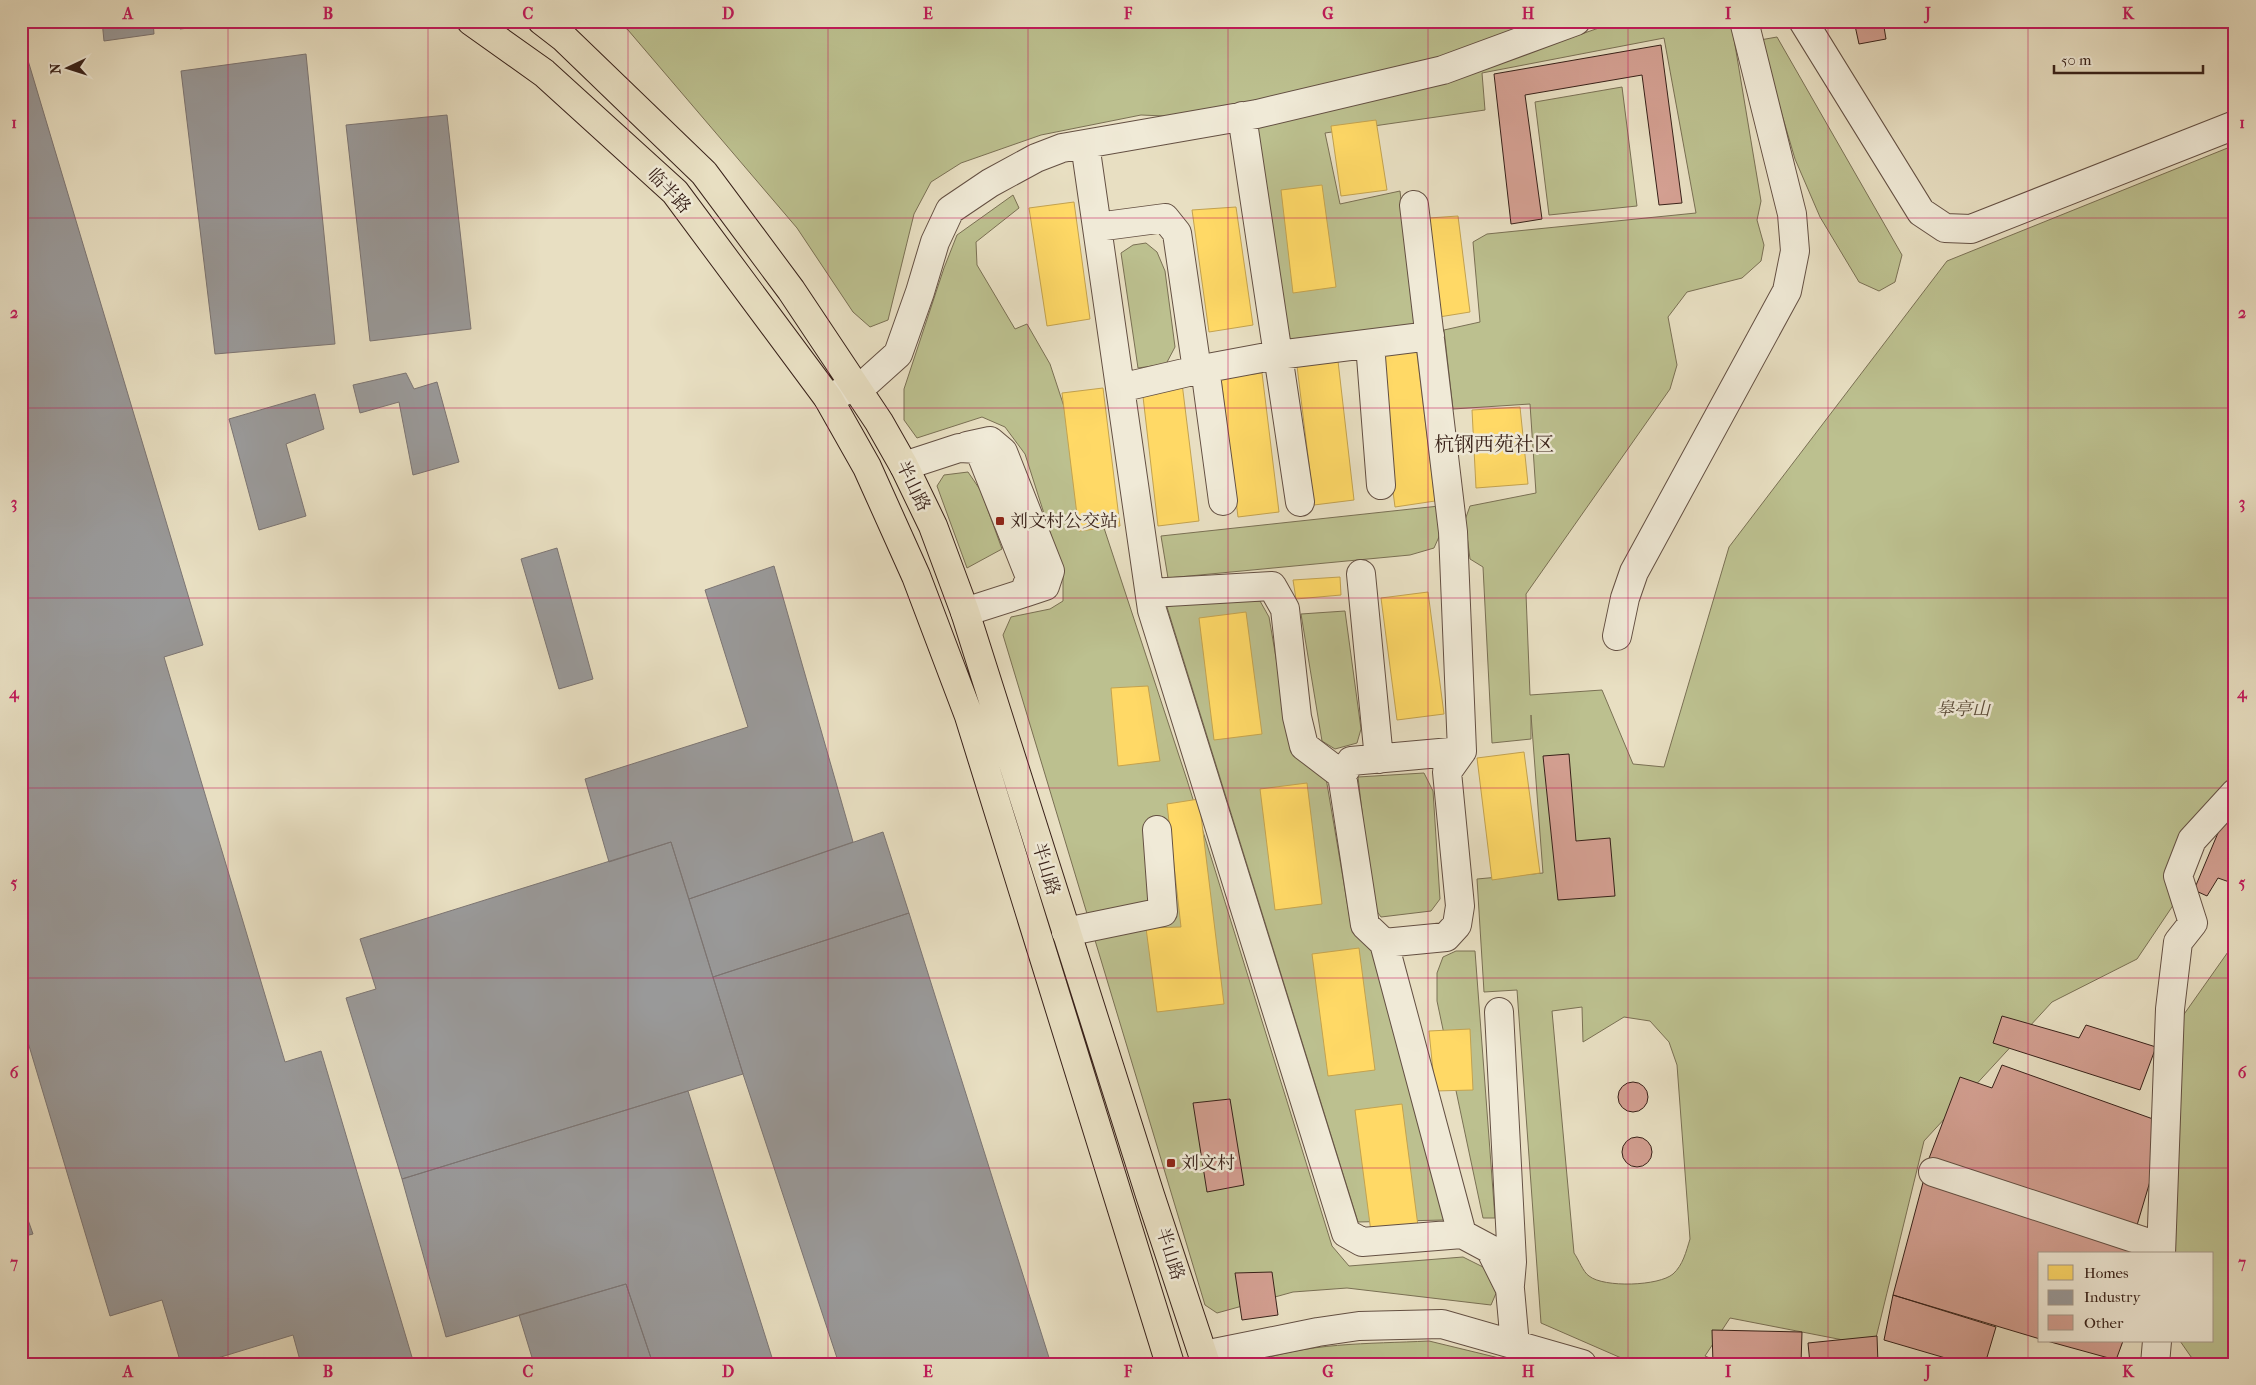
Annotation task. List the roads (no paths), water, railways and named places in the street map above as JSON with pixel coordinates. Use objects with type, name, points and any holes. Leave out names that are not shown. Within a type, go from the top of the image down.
[{"type":"main road","name":"临半路","points":[[471,21],[544,73],[675,192],[828,398]]},
{"type":"main road","name":"临半路","points":[[542,21],[564,38],[704,173],[792,290],[855,387]]},
{"type":"main road","name":"半山路","points":[[855,387],[904,466],[933,526],[965,612],[1066,932],[1205,1360]]},
{"type":"main road","name":"半山路","points":[[828,398],[867,467],[916,576],[969,716],[1170,1364]]},
{"type":"street","points":[[828,398],[868,381],[898,354],[920,292],[934,242],[950,210],[990,182],[1036,158],[1062,148],[1242,116],[1443,70],[1576,21]]},
{"type":"street","points":[[1617,636],[1625,598],[1634,572],[1787,291],[1795,251],[1792,214],[1752,61],[1744,21]]},
{"type":"street","points":[[1803,21],[1921,212],[1946,228],[1971,229],[2235,125]]},
{"type":"street","points":[[1242,116],[1300,502]]},
{"type":"street","points":[[1085,144],[1152,610],[1346,1233],[1362,1242],[1462,1234],[1490,1249],[1510,1290]]},
{"type":"street","points":[[1384,943],[1446,937],[1457,925],[1460,906],[1447,772],[1462,751],[1453,532],[1414,206]]},
{"type":"street","points":[[1097,226],[1165,218],[1177,233],[1223,501]]},
{"type":"street","points":[[1120,388],[1201,369],[1278,355],[1430,336]]},
{"type":"street","points":[[1370,344],[1382,485]]},
{"type":"street","points":[[904,466],[959,448],[979,450],[1030,577],[1024,593],[965,612]]},
{"type":"street","points":[[1361,574],[1379,759]]},
{"type":"street","points":[[1150,593],[1272,586],[1285,609],[1297,717],[1304,746],[1342,775]]},
{"type":"street","points":[[1462,751],[1351,761],[1342,775],[1365,925],[1384,943],[1462,1234]]},
{"type":"street","points":[[1933,1172],[2161,1250],[2170,1009],[2178,942],[2193,924],[2178,876],[2192,840],[2235,792]]},
{"type":"street","points":[[1066,932],[1163,912],[1157,830]]},
{"type":"street","points":[[1499,1012],[1512,1262],[1510,1290],[1516,1345]]},
{"type":"street","points":[[1205,1360],[1318,1332],[1359,1326],[1442,1324],[1582,1364]]},
{"type":"street","points":[[2155,1364],[2157,1342]]},
{"type":"place","name":"刘文村公交站","points":[[1000,521]]},
{"type":"place","name":"刘文村","points":[[1171,1163]]},
{"type":"district","name":"杭钢西苑社区","points":[[1494,444]]},
{"type":"park label","name":"皋亭山","points":[[1963,709]]}]
